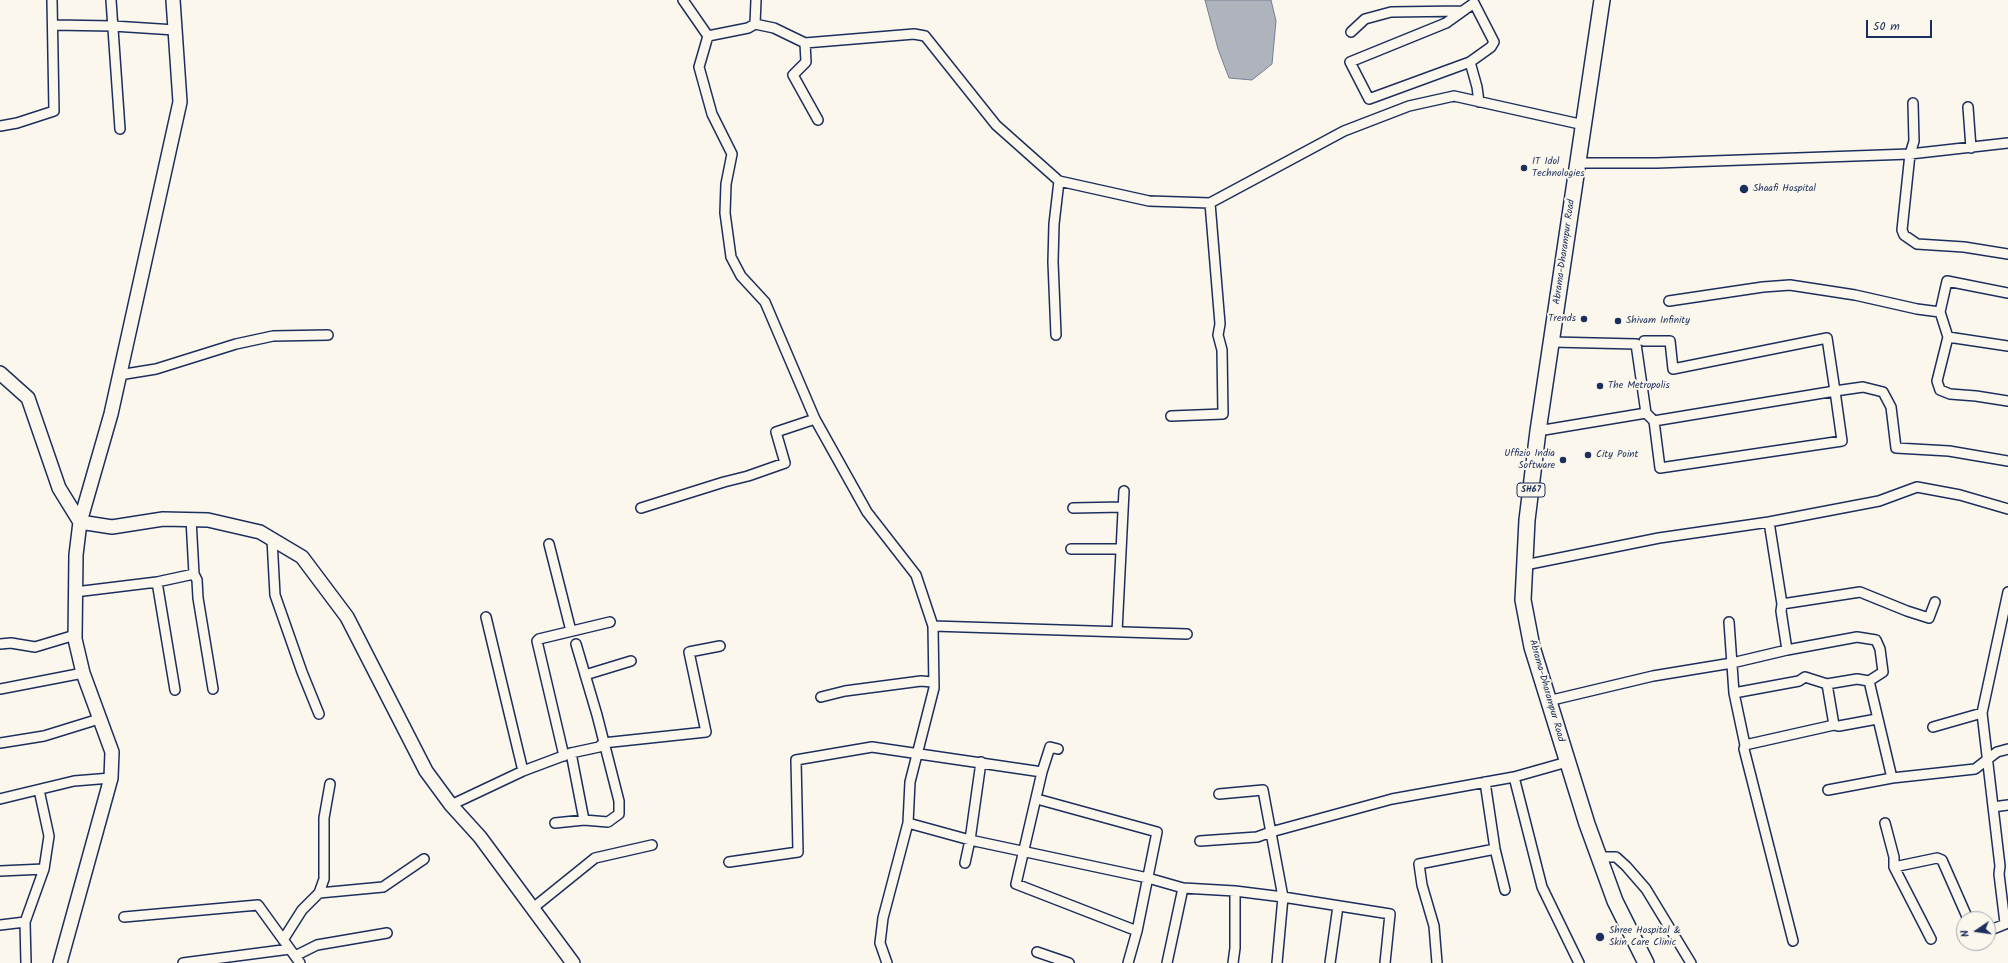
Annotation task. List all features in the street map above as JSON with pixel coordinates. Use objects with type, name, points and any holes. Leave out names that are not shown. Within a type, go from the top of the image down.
[{"type":"main road","name":"Abrama-Dharampur Road","points":[[1602,0],[1538,431],[1527,520],[1523,600],[1532,648],[1567,762],[1599,857],[1615,901],[1646,963]]},
{"type":"street","points":[[0,126],[17,123],[54,111],[52,0]]},
{"type":"street","points":[[111,0],[120,128]]},
{"type":"street","points":[[60,963],[111,778],[112,752],[83,673],[76,635],[76,555],[80,522],[111,414],[180,102],[173,0]]},
{"type":"street","points":[[683,0],[708,36]]},
{"type":"street","points":[[755,24],[756,0]]},
{"type":"street","points":[[1474,3],[1494,42],[1491,47],[1470,62],[1369,99],[1350,62],[1446,23],[1474,3]]},
{"type":"street","points":[[1351,32],[1365,19],[1392,12],[1463,11]]},
{"type":"street","points":[[708,36],[748,28],[755,24],[774,28],[805,43],[914,34],[925,36],[996,125],[1059,181],[1149,201],[1210,203],[1344,131],[1409,106],[1454,96],[1584,126]]},
{"type":"street","points":[[53,25],[113,26],[175,30]]},
{"type":"street","points":[[708,36],[699,67],[712,114],[732,154],[726,184],[725,213],[731,257],[741,276],[765,302],[815,419],[867,512],[916,575],[933,626],[932,682],[934,688],[910,782],[908,823],[883,918],[880,943],[887,963]]},
{"type":"street","points":[[805,43],[806,62],[792,75],[818,120]]},
{"type":"street","points":[[1470,62],[1477,87],[1479,102]]},
{"type":"street","points":[[1912,103],[1914,141],[1910,154],[1902,230],[1904,235],[1917,244],[2008,252]]},
{"type":"street","points":[[1968,107],[1971,148]]},
{"type":"street","points":[[1578,162],[1657,163],[1910,154],[2008,143]]},
{"type":"street","points":[[1056,335],[1053,262],[1054,224],[1059,181]]},
{"type":"street","points":[[1171,416],[1223,414],[1222,350],[1218,335],[1220,324],[1210,203]]},
{"type":"street","points":[[2008,293],[1947,281],[1940,312],[1948,337],[1937,381],[1940,390],[1950,394],[2008,401]]},
{"type":"street","points":[[1669,301],[1763,287],[1790,285],[1855,295],[1917,309],[1940,312]]},
{"type":"street","points":[[120,375],[156,369],[236,344],[273,336],[328,336]]},
{"type":"street","points":[[1948,337],[2008,346]]},
{"type":"street","points":[[1552,342],[1636,344],[1646,413],[1654,421],[1660,468],[1842,441],[1827,338],[1674,369],[1670,341],[1644,341]]},
{"type":"street","points":[[0,374],[28,398],[59,488],[80,522],[112,527],[162,519],[208,520],[260,532],[302,557],[347,616],[426,771],[451,805],[480,837],[573,963]]},
{"type":"street","points":[[1654,421],[1864,387],[1883,392],[1891,407],[1896,448],[1949,451],[2008,461]]},
{"type":"street","points":[[1538,431],[1646,413]]},
{"type":"street","points":[[641,508],[748,476],[785,463],[776,432],[815,419]]},
{"type":"street","points":[[1525,565],[1659,538],[1769,522],[1879,500],[1917,487],[1960,495],[2008,509]]},
{"type":"street","points":[[1117,632],[1124,491]]},
{"type":"street","points":[[1073,508],[1123,507]]},
{"type":"street","points":[[191,519],[194,574],[197,580],[198,598],[213,689]]},
{"type":"street","points":[[1769,522],[1782,604],[1781,611],[1787,650]]},
{"type":"street","points":[[272,539],[275,595],[302,672],[319,714]]},
{"type":"street","points":[[549,544],[571,631]]},
{"type":"street","points":[[1070,549],[1121,550]]},
{"type":"street","points":[[75,592],[157,582],[194,574]]},
{"type":"street","points":[[157,582],[175,690]]},
{"type":"street","points":[[1782,604],[1860,592],[1907,611],[1929,618],[1935,602]]},
{"type":"street","points":[[1996,927],[2006,923],[1999,874],[2004,865],[1993,814],[1994,807],[1982,714],[2008,592]]},
{"type":"street","points":[[486,617],[523,771]]},
{"type":"street","points":[[584,820],[568,754],[537,641],[539,639],[610,622]]},
{"type":"street","points":[[1729,622],[1734,693],[1745,745],[1744,749],[1793,941]]},
{"type":"street","points":[[933,626],[1187,634]]},
{"type":"street","points":[[0,644],[36,647],[76,635]]},
{"type":"street","points":[[1548,701],[1654,676],[1732,663],[1787,650],[1857,637],[1876,640],[1880,649],[1883,672],[1869,681],[1857,679],[1827,684],[1805,677],[1799,681],[1734,693]]},
{"type":"street","points":[[555,823],[584,820],[608,822],[619,814],[619,801],[576,644]]},
{"type":"street","points":[[451,805],[523,771],[568,754],[599,747],[604,743],[706,732],[689,652],[720,646]]},
{"type":"street","points":[[585,675],[631,661]]},
{"type":"street","points":[[0,689],[83,673]]},
{"type":"street","points":[[821,697],[845,691],[921,681],[932,682]]},
{"type":"street","points":[[1869,681],[1892,778]]},
{"type":"street","points":[[1827,684],[1834,725]]},
{"type":"street","points":[[1933,727],[1982,714]]},
{"type":"street","points":[[0,743],[44,736],[99,719]]},
{"type":"street","points":[[1745,745],[1834,725],[1839,726],[1877,719]]},
{"type":"street","points":[[729,862],[798,852],[796,760],[872,747],[1042,772]]},
{"type":"street","points":[[1058,748],[1050,747],[1042,772],[1025,852],[1016,884],[1137,931]]},
{"type":"street","points":[[1828,790],[1892,778],[1975,769],[1997,752],[2008,749]]},
{"type":"street","points":[[965,863],[970,840],[981,762]]},
{"type":"street","points":[[1200,841],[1257,838],[1271,832],[1392,799],[1514,777],[1567,762]]},
{"type":"street","points":[[1514,777],[1542,887],[1579,963]]},
{"type":"street","points":[[0,799],[74,781],[111,778]]},
{"type":"street","points":[[1485,782],[1495,849],[1505,890]]},
{"type":"street","points":[[284,940],[302,910],[319,893],[324,879],[324,818],[330,784]]},
{"type":"street","points":[[26,963],[25,922],[44,869],[49,836],[39,790]]},
{"type":"street","points":[[1219,794],[1263,790],[1283,897],[1277,963]]},
{"type":"street","points":[[1037,799],[1157,832],[1137,931],[1128,963]]},
{"type":"street","points":[[1994,807],[2008,805]]},
{"type":"street","points":[[908,823],[970,840],[1148,878],[1183,888],[1235,891],[1283,897],[1390,914],[1386,963]]},
{"type":"street","points":[[1885,823],[1894,857],[1894,867],[1931,939]]},
{"type":"street","points":[[533,908],[595,858],[652,845]]},
{"type":"street","points":[[1437,963],[1434,926],[1422,884],[1419,864],[1495,849]]},
{"type":"street","points":[[1599,857],[1616,857],[1646,889],[1691,963]]},
{"type":"street","points":[[1894,867],[1937,858],[1942,860],[1964,911]]},
{"type":"street","points":[[319,893],[383,886],[424,859]]},
{"type":"street","points":[[0,871],[44,869]]},
{"type":"street","points":[[1167,963],[1183,888]]},
{"type":"street","points":[[1233,963],[1235,948],[1235,891]]},
{"type":"street","points":[[124,917],[258,905],[295,956]]},
{"type":"street","points":[[1330,963],[1338,906]]},
{"type":"street","points":[[0,925],[25,922]]},
{"type":"street","points":[[183,963],[295,956],[317,945],[387,933]]},
{"type":"street","points":[[1037,952],[1069,963]]},
{"type":"shaded area","points":[[1205,0],[1271,0],[1276,21],[1272,64],[1252,80],[1229,78],[1218,49]]},
{"type":"place","name":"IT Idol Technologies","points":[[1524,168]]},
{"type":"place","name":"Shaafi Hospital","points":[[1744,189]]},
{"type":"place","name":"Trends","points":[[1584,319]]},
{"type":"place","name":"Shivam Infinity","points":[[1618,321]]},
{"type":"place","name":"The Metropolis","points":[[1600,386]]},
{"type":"place","name":"City Point","points":[[1588,455]]},
{"type":"place","name":"Uffizio India Software","points":[[1563,460]]},
{"type":"place","name":"Shree Hospital & Skin Care Clinic","points":[[1600,937]]}]
